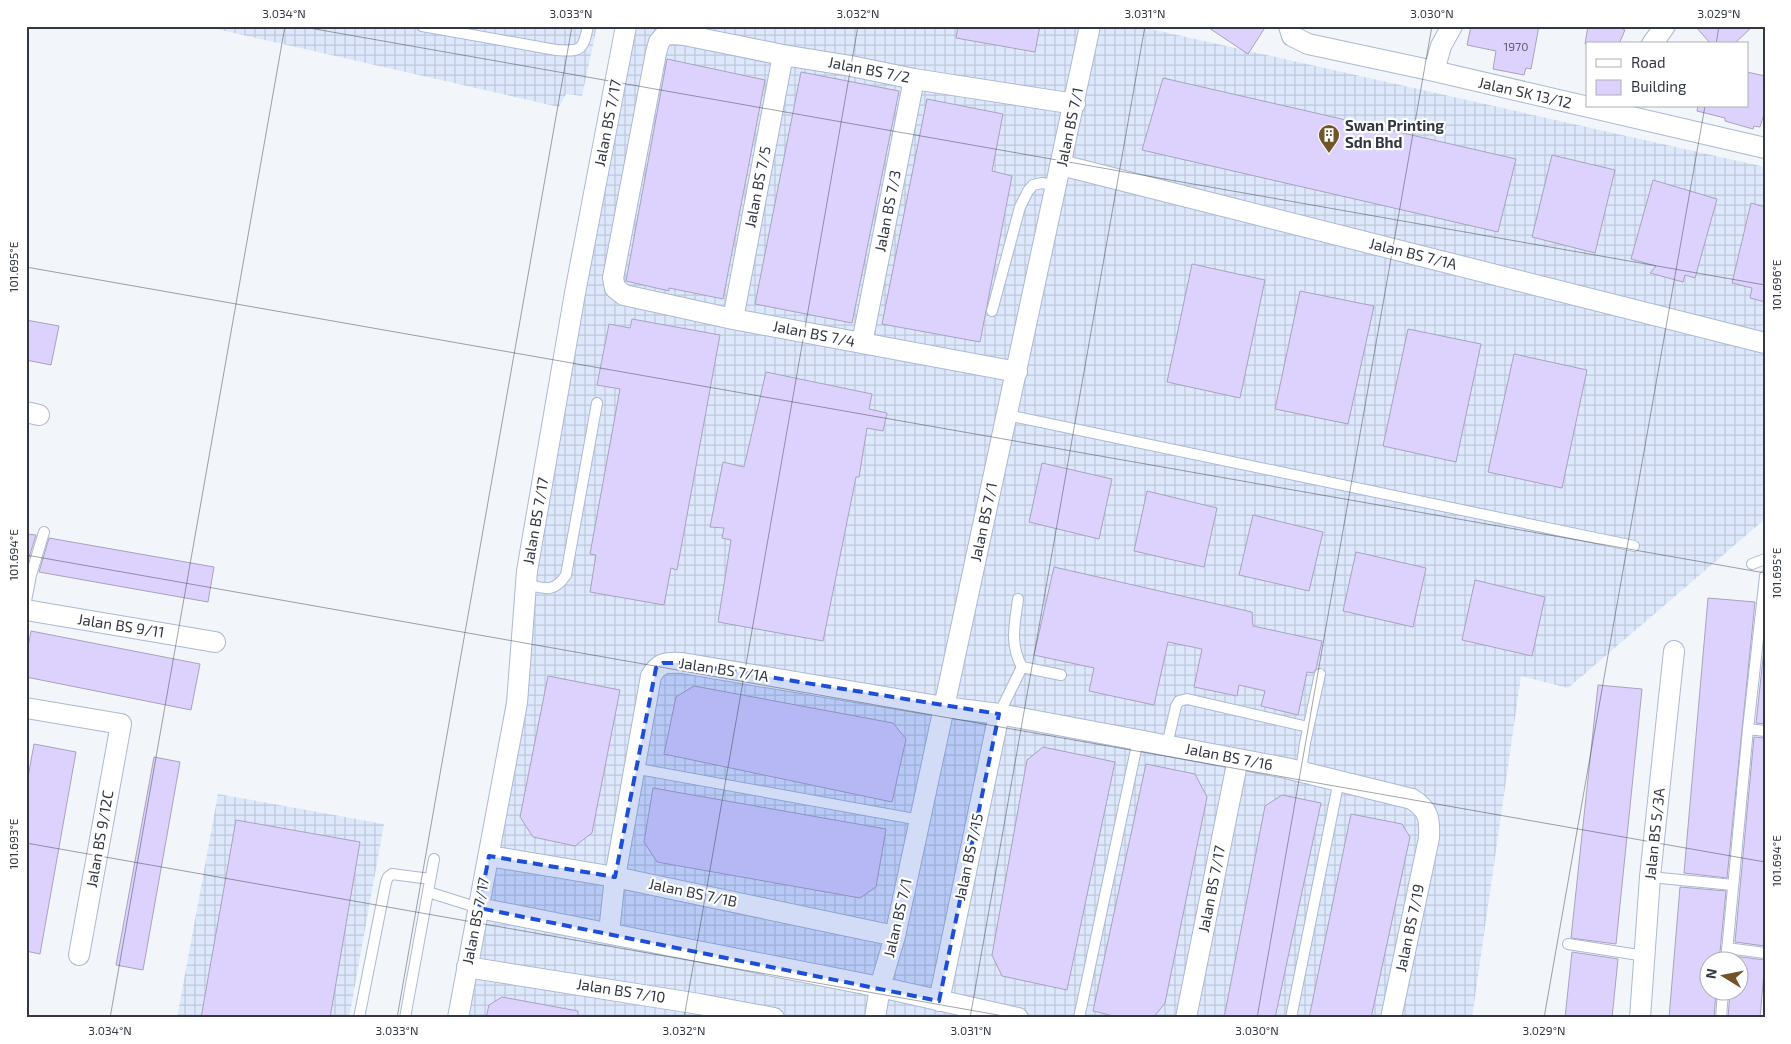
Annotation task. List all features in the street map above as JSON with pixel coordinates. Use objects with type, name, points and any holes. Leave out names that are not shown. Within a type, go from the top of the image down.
[{"type":"street","name":"Jalan BS 7/17","points":[[458,1018],[517,703],[526,584],[576,294],[626,26]]},
{"type":"street","name":"Jalan BS 7/1","points":[[875,1018],[880,986],[895,936],[1075,104],[1090,26]]},
{"type":"street","points":[[1434,71],[1441,46],[1452,26]]},
{"type":"street","points":[[1653,42],[1665,26]]},
{"type":"street","name":"Jalan SK 13/12","points":[[1289,28],[1292,36],[1308,44],[1586,103]]},
{"type":"street","name":"Jalan BS 7/2","points":[[616,288],[612,278],[654,63],[659,42],[665,35],[684,35],[914,79],[1075,104]]},
{"type":"street","name":"Jalan BS 7/5","points":[[732,319],[783,55]]},
{"type":"street","name":"Jalan BS 7/3","points":[[862,344],[914,79]]},
{"type":"street","name":"Jalan SK 13/12","points":[[1612,108],[1765,148]]},
{"type":"street","name":"Jalan BS 7/1A","points":[[1061,165],[1765,343]]},
{"type":"street","name":"Jalan BS 7/4","points":[[616,288],[624,295],[732,319],[1017,372]]},
{"type":"street","name":"Jalan BS 9/11","points":[[26,610],[215,642]]},
{"type":"street","name":"Jalan BS 5/3A","points":[[1640,1018],[1650,877],[1674,651]]},
{"type":"street","name":"Jalan BS 7/1A","points":[[609,932],[615,877],[651,676],[656,668],[663,663],[682,663],[944,707]]},
{"type":"street","name":"Jalan BS 7/16","points":[[944,707],[999,714],[1301,771],[1412,799],[1422,806],[1427,814],[1430,826],[1429,838]]},
{"type":"street","name":"Jalan BS 9/12C","points":[[26,708],[121,724],[79,955]]},
{"type":"street","name":"Jalan BS 7/15","points":[[939,1001],[999,714]]},
{"type":"street","name":"Jalan BS 7/17","points":[[1186,1018],[1238,760]]},
{"type":"street","name":"Jalan BS 7/19","points":[[1391,1018],[1429,838]]},
{"type":"street","name":"Jalan BS 7/1B","points":[[489,856],[615,877],[895,936]]},
{"type":"street","points":[[479,908],[880,986],[1018,1018]]},
{"type":"street","name":"Jalan BS 7/10","points":[[467,967],[698,1011],[774,1018]]},
{"type":"lane","points":[[422,26],[571,51],[584,45],[588,26]]},
{"type":"lane","points":[[992,311],[1020,207],[1028,191],[1033,185],[1042,183],[1057,186]]},
{"type":"lane","points":[[526,584],[551,588],[559,584],[566,575],[596,403]]},
{"type":"lane","points":[[1007,415],[1634,546]]},
{"type":"lane","points":[[26,601],[31,575],[44,532]]},
{"type":"lane","points":[[1752,564],[1765,559]]},
{"type":"lane","points":[[1727,952],[1765,576]]},
{"type":"lane","points":[[1018,599],[1013,640],[1016,655],[1022,667]]},
{"type":"lane","points":[[1022,667],[1061,675]]},
{"type":"lane","points":[[999,714],[1022,667]]},
{"type":"lane","points":[[1301,771],[1308,727],[1320,674]]},
{"type":"lane","points":[[1167,745],[1176,706],[1179,702],[1187,699],[1308,727]]},
{"type":"lane","points":[[1748,729],[1765,731]]},
{"type":"lane","points":[[1079,1018],[1138,740]]},
{"type":"lane","points":[[633,768],[920,820]]},
{"type":"lane","points":[[1291,1018],[1339,780]]},
{"type":"lane","points":[[405,1018],[434,859]]},
{"type":"lane","points":[[359,1018],[388,877],[392,874],[430,879]]},
{"type":"lane","points":[[1650,877],[1733,885]]},
{"type":"lane","points":[[428,892],[479,908]]},
{"type":"lane","points":[[1568,944],[1645,956]]},
{"type":"lane","points":[[1727,948],[1765,953]]},
{"type":"lane","points":[[1721,1018],[1722,1002]]},
{"type":"highlighted area","points":[[663,663],[682,663],[999,714],[939,1001],[479,908],[489,856],[615,877],[656,668]]},
{"type":"shaded area","points":[[203,26],[597,26],[582,96],[566,94],[559,107]]},
{"type":"shaded area","points":[[626,26],[1137,26],[1765,167],[1765,519],[1568,688],[1521,676],[1472,1018],[450,1018]]},
{"type":"shaded area","points":[[218,794],[384,824],[349,1018],[177,1018]]},
{"type":"building","points":[[958,26],[1040,26],[1035,52],[956,38]]},
{"type":"building","points":[[1206,26],[1266,26],[1248,54]]},
{"type":"building","points":[[1471,26],[1539,26],[1531,69],[1526,68],[1524,75],[1493,69],[1496,51],[1467,45]]},
{"type":"building","points":[[1588,26],[1616,26],[1625,30],[1620,42],[1586,42],[1585,44]]},
{"type":"building","points":[[1695,26],[1753,26],[1736,42],[1709,42]]},
{"type":"building","points":[[667,59],[765,80],[723,299],[669,288],[669,291],[626,281]]},
{"type":"building","points":[[801,72],[899,91],[852,323],[755,304]]},
{"type":"building","points":[[1748,72],[1765,76],[1765,111],[1760,127],[1754,126],[1753,129],[1725,121],[1725,118],[1697,111],[1698,108],[1748,108]]},
{"type":"building","name":"Swan Printing Sdn Bhd","points":[[1163,78],[1516,159],[1498,232],[1142,150]]},
{"type":"building","points":[[927,99],[1003,114],[992,171],[1012,176],[980,342],[882,324]]},
{"type":"building","points":[[1552,155],[1615,170],[1595,253],[1532,237]]},
{"type":"building","points":[[1653,180],[1717,199],[1695,278],[1685,275],[1683,282],[1650,273],[1656,266],[1631,259]]},
{"type":"building","points":[[1751,203],[1765,207],[1765,302],[1750,298],[1752,288],[1732,283]]},
{"type":"building","points":[[1192,264],[1265,280],[1240,398],[1167,382]]},
{"type":"building","points":[[1300,291],[1374,306],[1348,424],[1275,409]]},
{"type":"building","points":[[632,319],[720,335],[677,570],[671,568],[664,605],[590,592],[596,555],[590,554],[620,389],[597,385],[609,324],[630,328]]},
{"type":"building","points":[[26,320],[59,326],[51,365],[26,360]]},
{"type":"building","points":[[1408,329],[1481,344],[1456,462],[1383,446]]},
{"type":"building","points":[[1514,354],[1587,370],[1562,488],[1488,472]]},
{"type":"building","points":[[766,372],[872,394],[869,409],[887,413],[883,431],[867,428],[859,477],[856,477],[823,641],[718,622],[731,540],[722,538],[724,528],[710,527],[723,462],[744,467]]},
{"type":"building","points":[[1042,463],[1112,479],[1099,539],[1029,522]]},
{"type":"building","points":[[1147,491],[1217,508],[1204,567],[1134,551]]},
{"type":"building","points":[[1253,515],[1323,532],[1309,591],[1239,575]]},
{"type":"building","points":[[26,534],[36,535],[26,567]]},
{"type":"building","points":[[49,538],[214,567],[208,602],[39,572]]},
{"type":"building","points":[[1356,552],[1426,568],[1413,627],[1343,611]]},
{"type":"building","points":[[1054,567],[1252,612],[1253,626],[1322,641],[1316,669],[1313,673],[1307,672],[1298,715],[1261,706],[1265,691],[1239,685],[1237,696],[1194,687],[1202,649],[1168,642],[1154,705],[1089,691],[1094,668],[1034,655]]},
{"type":"building","points":[[1475,580],[1545,597],[1532,656],[1462,640]]},
{"type":"building","points":[[1708,598],[1755,602],[1727,878],[1684,873]]},
{"type":"building","points":[[31,631],[200,664],[191,710],[26,677],[26,658]]},
{"type":"building","points":[[1765,640],[1765,724],[1756,723]]},
{"type":"building","points":[[548,676],[620,690],[592,833],[575,846],[533,837],[520,817]]},
{"type":"building","points":[[1598,685],[1642,689],[1616,944],[1571,938]]},
{"type":"building","points":[[694,686],[893,723],[906,739],[892,802],[664,754],[676,697]]},
{"type":"building","points":[[1754,737],[1765,738],[1765,946],[1735,942]]},
{"type":"building","points":[[34,744],[76,752],[40,954],[26,951],[26,788]]},
{"type":"building","points":[[1043,747],[1115,762],[1067,990],[1002,976],[992,955],[1027,760]]},
{"type":"building","points":[[154,757],[180,762],[143,970],[116,965]]},
{"type":"building","points":[[1146,764],[1195,774],[1207,797],[1165,1003],[1153,1018],[1122,1018],[1093,1011]]},
{"type":"building","points":[[653,788],[886,829],[876,887],[860,898],[657,862],[644,842]]},
{"type":"building","points":[[1282,795],[1321,803],[1275,1018],[1224,1018],[1265,806]]},
{"type":"building","points":[[1351,814],[1402,824],[1410,837],[1371,1018],[1309,1018]]},
{"type":"building","points":[[236,820],[360,842],[330,1018],[201,1018]]},
{"type":"building","points":[[1680,887],[1726,891],[1720,952],[1698,952],[1698,1002],[1715,1002],[1714,1018],[1669,1018]]},
{"type":"building","points":[[1572,952],[1618,959],[1612,1018],[1565,1018]]},
{"type":"building","points":[[1748,958],[1765,960],[1760,1018],[1728,1018],[1729,1002],[1748,1002]]},
{"type":"building","points":[[502,997],[578,1011],[578,1018],[486,1018],[489,1005]]},
{"type":"place","name":"Swan Printing Sdn Bhd","points":[[1329,154]]}]
